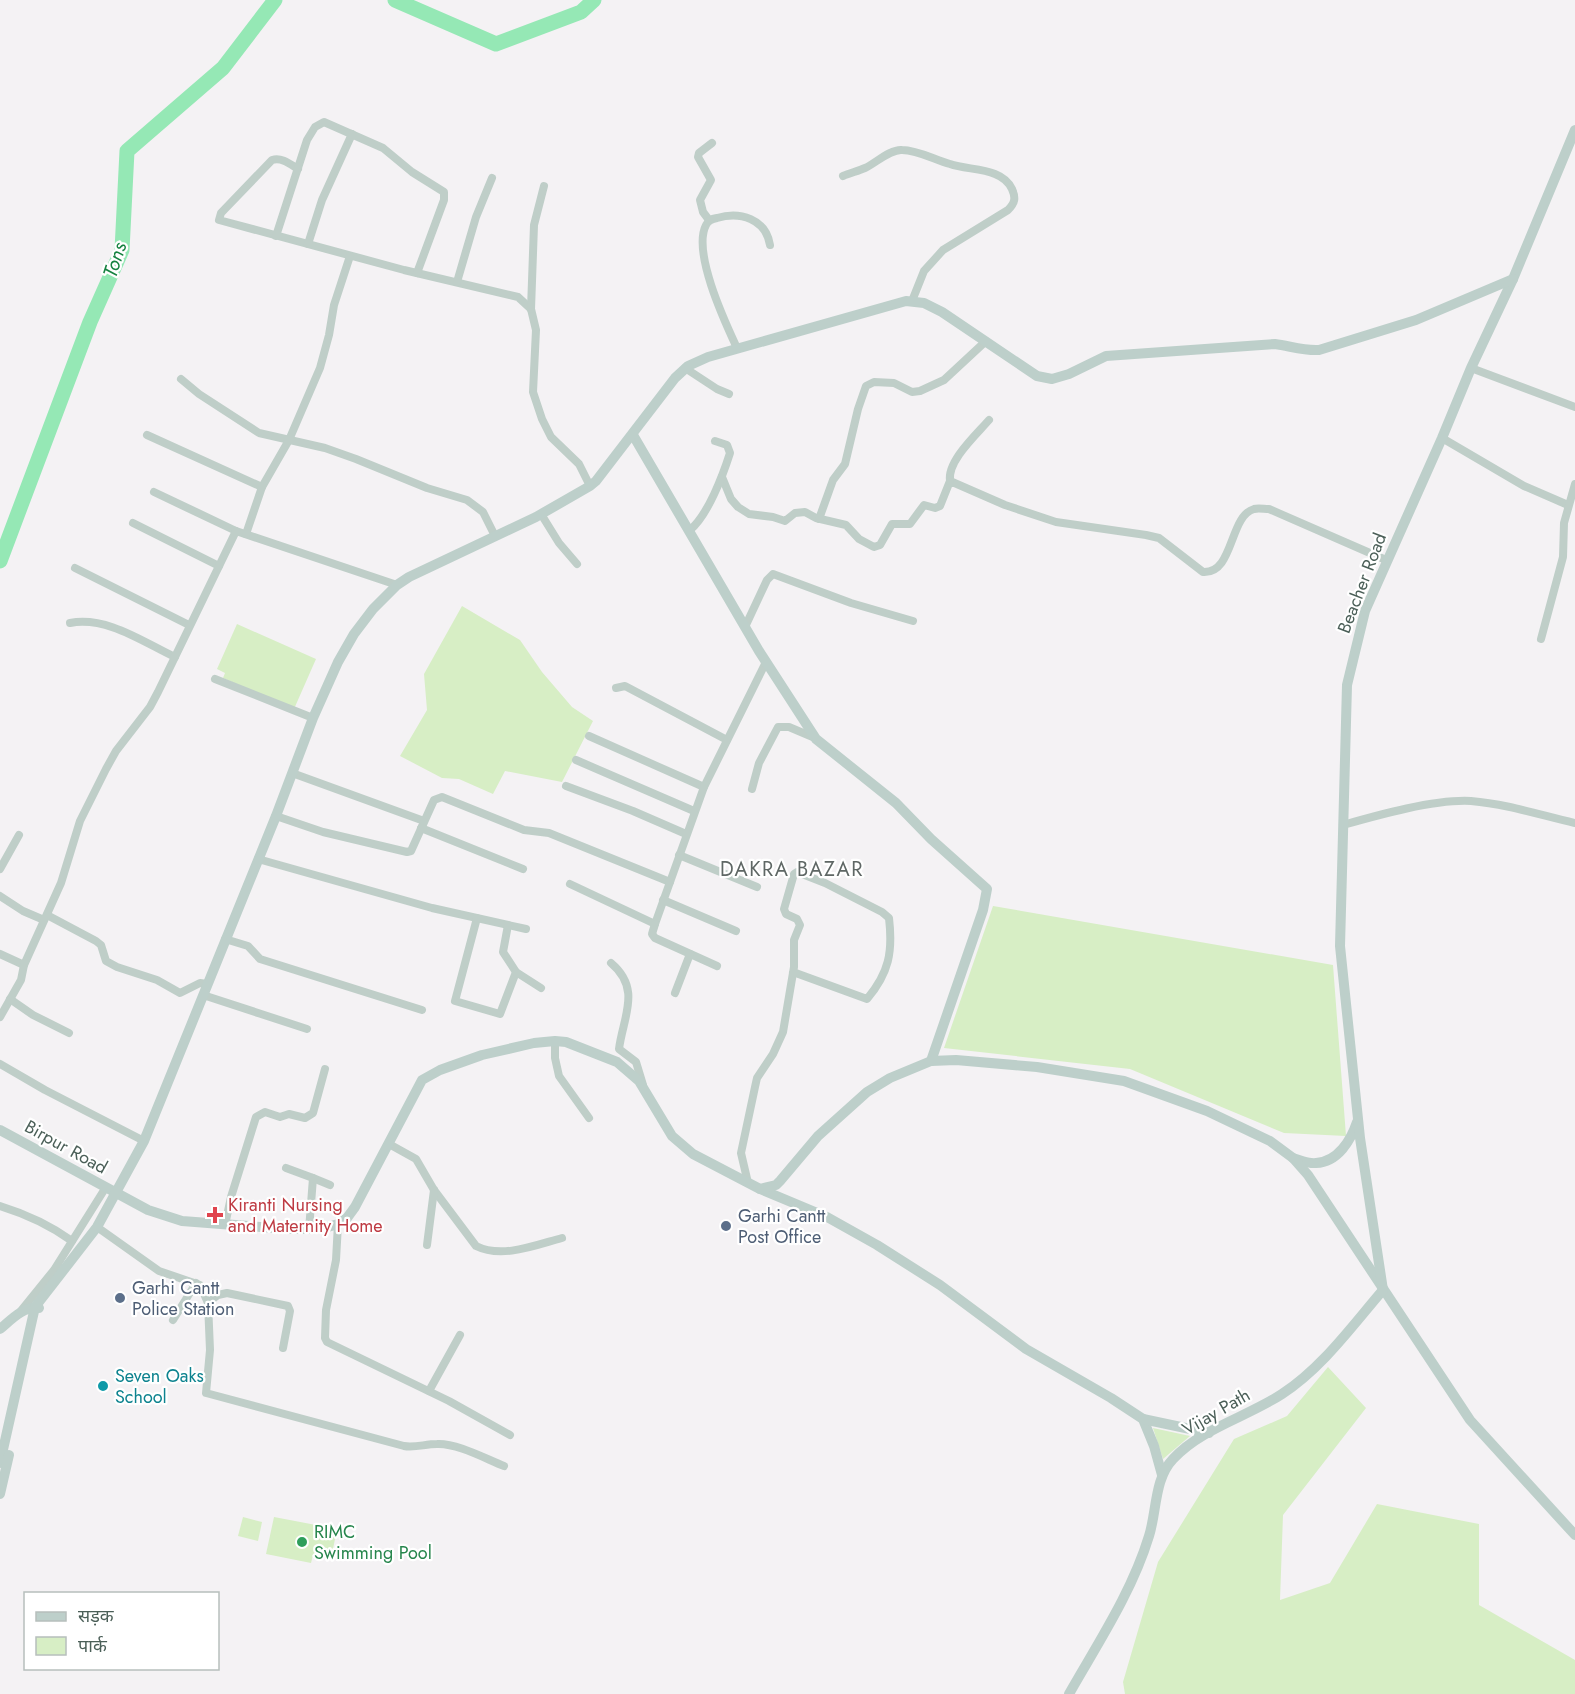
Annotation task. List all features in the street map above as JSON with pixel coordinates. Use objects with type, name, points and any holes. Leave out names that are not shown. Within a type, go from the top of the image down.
[{"type":"street","points":[[276,236],[310,132],[324,122],[383,148],[412,172],[444,192],[444,200],[417,273]]},
{"type":"street","name":"Beacher Road","points":[[1383,1290],[1358,1119],[1340,946],[1347,686],[1365,611],[1471,368],[1513,279],[1575,130]]},
{"type":"street","points":[[308,244],[322,200],[352,134]]},
{"type":"street","points":[[710,220],[703,212],[700,200],[711,180],[698,157],[699,153],[712,143]]},
{"type":"street","points":[[843,176],[865,168],[899,149],[912,151],[952,165],[993,173],[1003,177],[1010,185],[1015,196],[1008,210],[943,250],[924,271],[912,301]]},
{"type":"street","points":[[298,169],[283,160],[277,158],[272,160],[219,218],[223,222],[350,256],[512,294],[531,309]]},
{"type":"street","points":[[458,282],[476,217],[492,178]]},
{"type":"street","points":[[544,186],[534,225],[531,309],[537,339],[532,380],[533,392],[551,437],[579,464],[590,486]]},
{"type":"street","points":[[737,348],[715,300],[702,248],[702,236],[710,220],[726,215],[742,215],[761,225],[769,236],[770,245]]},
{"type":"street","points":[[246,534],[262,487],[289,440],[320,368],[330,335],[334,305],[350,256]]},
{"type":"street","points":[[0,1463],[40,1305],[98,1227],[144,1141],[276,816],[313,718],[338,662],[354,634],[373,609],[397,585],[409,577],[541,514],[590,486],[685,368],[708,357],[737,348],[912,301],[924,303],[942,312],[1037,376],[1052,379],[1070,374],[1106,356],[1275,344],[1319,351],[1416,320],[1513,279]]},
{"type":"street","points":[[819,519],[833,480],[845,464],[866,386],[874,381],[894,383],[912,392],[920,391],[944,380],[986,341]]},
{"type":"street","points":[[685,368],[729,394]]},
{"type":"street","points":[[1471,368],[1575,407]]},
{"type":"street","points":[[181,379],[199,394],[254,429],[268,435],[346,455],[427,488],[467,500],[483,512],[495,536]]},
{"type":"street","points":[[722,477],[731,499],[748,514],[784,521],[800,512],[846,525],[859,539],[876,547],[883,542],[892,524],[910,524],[925,504],[935,508],[940,506],[955,461],[989,420]]},
{"type":"street","points":[[147,435],[262,487]]},
{"type":"street","points":[[633,435],[766,662],[816,739]]},
{"type":"street","points":[[1442,438],[1524,486],[1568,505]]},
{"type":"street","points":[[690,530],[702,517],[722,477],[730,450],[727,446],[715,441]]},
{"type":"street","points":[[950,481],[1005,506],[1056,522],[1159,538],[1203,572],[1216,569],[1224,559],[1245,514],[1254,509],[1269,509],[1386,560]]},
{"type":"street","points":[[1541,639],[1563,557],[1564,523],[1575,484]]},
{"type":"street","points":[[154,492],[236,531],[397,585]]},
{"type":"street","points":[[541,514],[559,543],[577,564]]},
{"type":"street","points":[[133,523],[219,566]]},
{"type":"street","points":[[0,1017],[21,980],[24,965],[61,883],[80,821],[116,751],[150,707],[236,531]]},
{"type":"street","points":[[75,568],[189,625]]},
{"type":"street","points":[[745,627],[767,580],[773,574],[851,603],[913,621]]},
{"type":"street","points":[[70,623],[83,620],[95,622],[132,636],[175,657]]},
{"type":"street","points":[[717,966],[655,938],[652,934],[704,787],[766,662]]},
{"type":"street","points":[[215,679],[313,718]]},
{"type":"street","points":[[616,688],[625,686],[727,740]]},
{"type":"street","points":[[752,789],[759,763],[778,727],[789,727],[816,739],[896,803],[931,839],[987,889],[983,910],[931,1061]]},
{"type":"street","points":[[589,736],[704,787]]},
{"type":"street","points":[[576,760],[694,811]]},
{"type":"street","points":[[292,773],[422,825],[523,869]]},
{"type":"street","points":[[566,786],[686,834]]},
{"type":"street","points":[[276,816],[323,832],[406,852],[411,851],[414,847],[434,800],[437,797],[446,797],[524,830],[549,833],[670,882]]},
{"type":"street","points":[[1343,825],[1402,810],[1468,801],[1526,810],[1575,823]]},
{"type":"street","points":[[0,869],[18,835]]},
{"type":"street","points":[[679,855],[757,887]]},
{"type":"street","points":[[258,860],[432,908],[526,929]]},
{"type":"street","points":[[748,1183],[741,1153],[755,1087],[757,1078],[783,1032],[793,972],[794,940],[800,925],[797,919],[786,914],[784,909],[795,873],[825,883],[882,912],[889,918],[889,962],[881,982],[867,999],[793,972]]},
{"type":"street","points":[[570,884],[655,924]]},
{"type":"street","points":[[0,896],[23,911],[45,918],[96,941],[101,945],[106,961],[117,967],[157,980],[180,993],[200,983],[207,984]]},
{"type":"street","points":[[663,900],[736,931]]},
{"type":"street","points":[[477,918],[455,1000],[500,1014],[516,972]]},
{"type":"street","points":[[508,925],[503,952],[516,972],[541,988]]},
{"type":"street","points":[[225,939],[249,946],[260,959],[422,1010]]},
{"type":"street","points":[[0,954],[24,965]]},
{"type":"street","points":[[675,993],[690,954]]},
{"type":"street","points":[[611,963],[624,978],[629,994],[619,1049],[636,1062],[642,1075],[644,1090]]},
{"type":"street","points":[[203,995],[307,1029]]},
{"type":"street","points":[[10,999],[33,1016],[69,1033]]},
{"type":"street","points":[[555,1041],[556,1067],[559,1076],[589,1118]]},
{"type":"street","points":[[510,1435],[429,1391],[368,1363],[326,1340],[326,1310],[336,1253],[338,1224],[347,1218],[355,1207],[422,1080],[430,1074],[482,1055],[534,1043],[555,1041],[566,1042],[617,1062],[639,1081],[672,1136],[693,1154],[760,1189],[827,1217],[877,1245],[940,1286],[1026,1349],[1143,1419],[1209,1433]]},
{"type":"street","points":[[760,1189],[776,1185],[818,1136],[867,1092],[890,1078],[931,1061],[956,1060],[1037,1067],[1124,1081],[1207,1112],[1270,1141],[1293,1158],[1308,1175],[1470,1420],[1575,1535]]},
{"type":"street","points":[[0,1064],[144,1141]]},
{"type":"street","points":[[225,1225],[231,1197],[256,1118],[265,1112],[280,1117],[289,1114],[310,1117],[325,1069]]},
{"type":"street","points":[[1293,1158],[1314,1164],[1325,1161],[1339,1152],[1351,1139],[1358,1119]]},
{"type":"street","name":"Birpur Road","points":[[0,1130],[148,1210],[182,1221],[309,1230],[338,1224]]},
{"type":"street","points":[[389,1144],[416,1159],[434,1190],[476,1246],[496,1252],[522,1249],[561,1238]]},
{"type":"street","points":[[286,1168],[330,1185]]},
{"type":"street","points":[[309,1230],[313,1178]]},
{"type":"street","points":[[0,1329],[19,1313],[54,1270],[106,1187]]},
{"type":"street","points":[[427,1245],[434,1190]]},
{"type":"street","points":[[0,1206],[56,1229],[72,1241]]},
{"type":"street","points":[[98,1227],[159,1270],[196,1283],[203,1290],[208,1304],[210,1350],[206,1393],[404,1446],[436,1444],[450,1446],[504,1466]]},
{"type":"street","points":[[173,1320],[196,1283]]},
{"type":"street","name":"Vijay Path","points":[[1069,1694],[1127,1592],[1149,1536],[1162,1475],[1173,1460],[1194,1441],[1281,1395],[1310,1374],[1383,1290]]},
{"type":"street","points":[[208,1304],[218,1295],[227,1293],[288,1306],[290,1311],[283,1348]]},
{"type":"street","points":[[19,1313],[40,1305]]},
{"type":"street","points":[[0,1494],[40,1305]]},
{"type":"street","points":[[429,1391],[460,1335]]},
{"type":"street","points":[[1143,1419],[1162,1475]]},
{"type":"green space","points":[[462,606],[520,640],[542,672],[572,707],[593,721],[562,782],[505,771],[493,794],[459,779],[442,778],[400,756],[427,710],[424,674]]},
{"type":"green space","points":[[237,624],[316,659],[294,709],[223,678],[225,673],[217,669]]},
{"type":"green space","points":[[993,906],[1333,965],[1346,1136],[1284,1133],[1130,1069],[944,1048]]},
{"type":"green space","points":[[1328,1367],[1366,1408],[1283,1515],[1280,1600],[1330,1583],[1377,1504],[1479,1524],[1479,1605],[1575,1660],[1575,1694],[1125,1694],[1123,1682],[1158,1562],[1234,1439],[1287,1416]]},
{"type":"green space","points":[[1153,1428],[1190,1436],[1163,1459]]},
{"type":"green space","name":"RIMC Swimming Pool","points":[[243,1517],[262,1522],[258,1541],[238,1536]]},
{"type":"green space","name":"RIMC Swimming Pool","points":[[274,1517],[337,1529],[331,1559],[313,1555],[311,1563],[266,1554]]},
{"type":"waterway","name":"Tons","points":[[0,561],[90,322],[122,250],[127,151],[223,68],[275,0]]},
{"type":"waterway","name":"Tons","points":[[395,0],[496,44],[581,12],[594,0]]},
{"type":"place","name":"Kiranti Nursing and Maternity Home","points":[[215,1215]]},
{"type":"place","name":"Garhi Cantt Post Office","points":[[726,1226]]},
{"type":"place","name":"Garhi Cantt Police Station","points":[[120,1298]]},
{"type":"place","name":"Seven Oaks School","points":[[103,1386]]},
{"type":"place","name":"RIMC Swimming Pool","points":[[302,1542]]},
{"type":"district","name":"DAKRA BAZAR","points":[[792,869]]}]
